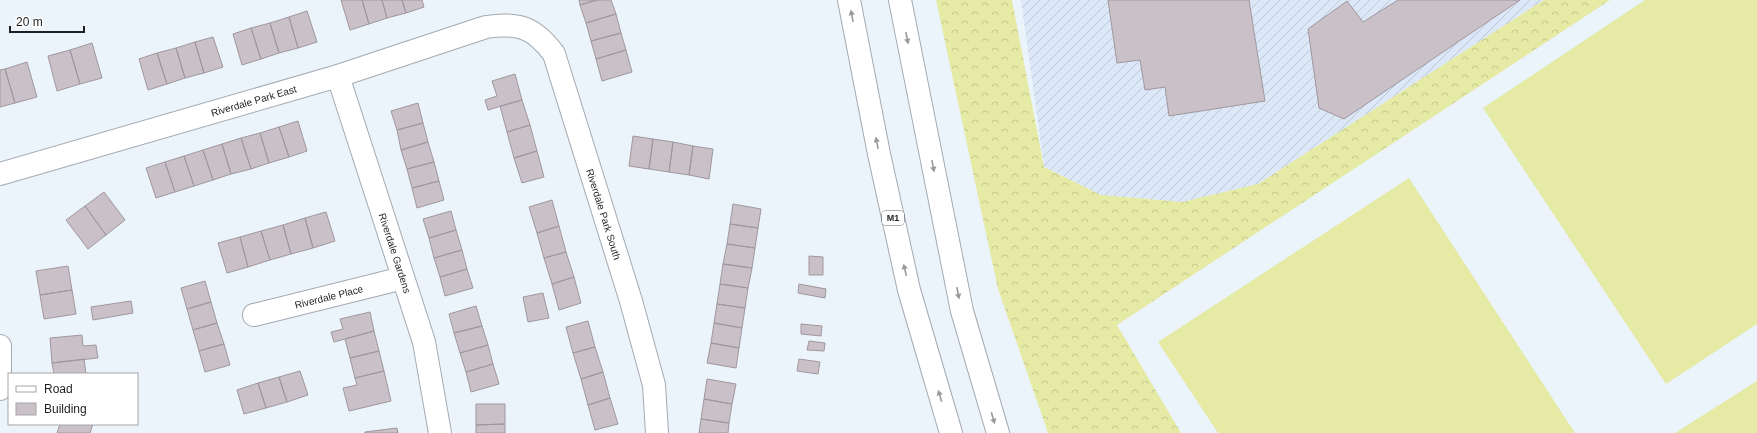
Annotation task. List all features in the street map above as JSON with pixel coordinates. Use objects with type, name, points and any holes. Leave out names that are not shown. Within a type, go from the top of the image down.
[{"type":"main road","name":"M1","points":[[849,0],[879,154],[909,290],[951,433]]},
{"type":"main road","points":[[900,0],[962,311],[998,433]]},
{"type":"main road","name":"Riverdale Park East","points":[[0,174],[338,76],[486,27],[507,24]]},
{"type":"main road","name":"Riverdale Park South","points":[[507,24],[522,27],[534,34],[545,42],[554,54],[631,301],[654,385],[657,433]]},
{"type":"main road","name":"Riverdale Gardens","points":[[338,76],[424,342],[440,433]]},
{"type":"main road","name":"Riverdale Place","points":[[254,315],[403,278]]},
{"type":"main road","points":[[0,346],[0,390]]},
{"type":"shaded area","points":[[1021,0],[1544,0],[1258,184],[1182,202],[1101,195],[1044,167]]},
{"type":"green space","points":[[936,0],[1012,0],[1044,167],[1101,195],[1182,202],[1258,184],[1544,0],[1610,0],[1117,325],[1181,433],[1048,433],[998,289]]},
{"type":"green space","points":[[1645,0],[1757,0],[1757,324],[1666,384],[1483,108]]},
{"type":"green space","points":[[1409,178],[1575,433],[1218,433],[1158,342]]},
{"type":"green space","points":[[1757,381],[1757,433],[1675,433]]},
{"type":"building","points":[[341,0],[362,0],[369,24],[350,30]]},
{"type":"building","points":[[362,0],[382,0],[387,18],[369,24]]},
{"type":"building","points":[[382,0],[402,0],[406,13],[387,18]]},
{"type":"building","points":[[402,0],[422,0],[424,7],[406,13]]},
{"type":"building","points":[[579,0],[597,0],[580,5]]},
{"type":"building","points":[[597,0],[611,0],[616,14],[586,23],[580,5]]},
{"type":"building","points":[[1108,0],[1249,0],[1265,101],[1169,116],[1165,87],[1145,90],[1140,60],[1117,63]]},
{"type":"building","points":[[1398,0],[1520,0],[1344,119],[1319,108],[1308,29],[1347,1],[1363,22]]},
{"type":"building","points":[[307,11],[317,42],[298,48],[289,17]]},
{"type":"building","points":[[616,14],[621,33],[591,41],[586,23]]},
{"type":"building","points":[[289,17],[298,48],[279,53],[270,23]]},
{"type":"building","points":[[270,23],[279,53],[261,59],[251,28]]},
{"type":"building","points":[[251,28],[261,59],[242,65],[233,34]]},
{"type":"building","points":[[621,33],[626,50],[596,59],[591,41]]},
{"type":"building","points":[[213,37],[223,67],[204,73],[195,42]]},
{"type":"building","points":[[195,42],[204,73],[185,78],[176,48]]},
{"type":"building","points":[[92,43],[102,78],[80,84],[70,50]]},
{"type":"building","points":[[176,48],[185,78],[167,84],[157,53]]},
{"type":"building","points":[[70,50],[80,84],[57,91],[48,56]]},
{"type":"building","points":[[626,50],[632,72],[602,81],[596,59]]},
{"type":"building","points":[[157,53],[167,84],[148,90],[139,59]]},
{"type":"building","points":[[27,62],[37,97],[15,103],[5,69]]},
{"type":"building","points":[[5,69],[15,103],[0,107],[0,70]]},
{"type":"building","points":[[515,74],[522,100],[488,110],[485,100],[497,96],[492,81]]},
{"type":"building","points":[[522,100],[530,125],[507,132],[500,106]]},
{"type":"building","points":[[418,103],[423,123],[397,130],[391,111]]},
{"type":"building","points":[[298,121],[307,151],[289,157],[279,127]]},
{"type":"building","points":[[423,123],[428,142],[401,150],[397,130]]},
{"type":"building","points":[[530,125],[537,151],[514,158],[507,132]]},
{"type":"building","points":[[279,127],[289,157],[269,163],[260,133]]},
{"type":"building","points":[[260,133],[269,163],[251,169],[241,138]]},
{"type":"building","points":[[633,136],[653,139],[649,169],[629,166]]},
{"type":"building","points":[[241,138],[251,169],[231,174],[222,144]]},
{"type":"building","points":[[653,139],[673,142],[669,172],[649,169]]},
{"type":"building","points":[[428,142],[434,162],[407,169],[401,150]]},
{"type":"building","points":[[673,142],[693,146],[689,175],[669,172]]},
{"type":"building","points":[[222,144],[231,174],[213,180],[203,150]]},
{"type":"building","points":[[693,146],[713,149],[709,179],[689,175]]},
{"type":"building","points":[[203,150],[213,180],[194,186],[184,156]]},
{"type":"building","points":[[537,151],[544,177],[522,183],[514,158]]},
{"type":"building","points":[[184,156],[194,186],[175,192],[165,162]]},
{"type":"building","points":[[165,162],[175,192],[156,198],[146,168]]},
{"type":"building","points":[[434,162],[439,181],[412,188],[407,169]]},
{"type":"building","points":[[439,181],[444,200],[417,208],[412,188]]},
{"type":"building","points":[[104,192],[125,220],[106,235],[85,206]]},
{"type":"building","points":[[552,200],[559,226],[537,233],[529,207]]},
{"type":"building","points":[[733,204],[761,209],[758,228],[730,224]]},
{"type":"building","points":[[85,206],[106,235],[88,249],[66,220]]},
{"type":"building","points":[[451,211],[456,230],[429,238],[423,219]]},
{"type":"building","points":[[326,212],[335,241],[313,248],[305,218]]},
{"type":"building","points":[[305,218],[313,248],[291,254],[283,225]]},
{"type":"building","points":[[730,224],[758,228],[755,248],[727,244]]},
{"type":"building","points":[[283,225],[291,254],[270,260],[261,231]]},
{"type":"building","points":[[559,226],[566,252],[544,258],[537,233]]},
{"type":"building","points":[[456,230],[462,250],[434,258],[429,238]]},
{"type":"building","points":[[261,231],[270,260],[248,267],[240,237]]},
{"type":"building","points":[[240,237],[248,267],[227,273],[218,243]]},
{"type":"building","points":[[727,244],[755,248],[752,268],[723,264]]},
{"type":"building","points":[[462,250],[467,269],[440,277],[434,258]]},
{"type":"building","points":[[566,252],[574,277],[552,284],[544,258]]},
{"type":"building","points":[[809,256],[823,257],[823,275],[809,275]]},
{"type":"building","points":[[723,264],[752,268],[748,288],[720,284]]},
{"type":"building","points":[[68,266],[72,290],[40,295],[36,271]]},
{"type":"building","points":[[467,269],[473,288],[445,296],[440,277]]},
{"type":"building","points":[[574,277],[581,303],[559,310],[552,284]]},
{"type":"building","points":[[205,281],[211,302],[187,309],[181,288]]},
{"type":"building","points":[[720,284],[748,288],[745,308],[717,304]]},
{"type":"building","points":[[799,284],[826,289],[825,298],[798,293]]},
{"type":"building","points":[[72,290],[76,314],[44,319],[40,295]]},
{"type":"building","points":[[543,293],[549,318],[528,322],[523,297]]},
{"type":"building","points":[[131,301],[133,313],[93,320],[91,307]]},
{"type":"building","points":[[211,302],[217,323],[193,330],[187,309]]},
{"type":"building","points":[[717,304],[745,308],[742,328],[714,323]]},
{"type":"building","points":[[476,306],[482,326],[454,333],[449,314]]},
{"type":"building","points":[[370,312],[374,331],[334,342],[331,332],[343,329],[340,319]]},
{"type":"building","points":[[588,321],[595,347],[573,353],[566,327]]},
{"type":"building","points":[[217,323],[224,344],[199,351],[193,330]]},
{"type":"building","points":[[714,323],[742,328],[739,348],[711,343]]},
{"type":"building","points":[[801,324],[822,326],[821,336],[801,334]]},
{"type":"building","points":[[482,326],[488,345],[460,353],[454,333]]},
{"type":"building","points":[[374,331],[379,351],[350,358],[345,339]]},
{"type":"building","points":[[82,335],[83,346],[96,345],[98,358],[52,363],[50,338]]},
{"type":"building","points":[[809,341],[825,343],[824,351],[807,350]]},
{"type":"building","points":[[711,343],[739,348],[736,368],[707,363]]},
{"type":"building","points":[[224,344],[230,365],[205,372],[199,351]]},
{"type":"building","points":[[488,345],[493,364],[466,372],[460,353]]},
{"type":"building","points":[[595,347],[603,372],[581,379],[573,353]]},
{"type":"building","points":[[379,351],[384,371],[355,378],[350,358]]},
{"type":"building","points":[[84,359],[86,373],[54,373],[52,363]]},
{"type":"building","points":[[799,359],[820,362],[818,374],[797,371]]},
{"type":"building","points":[[493,364],[499,384],[471,392],[466,372]]},
{"type":"building","points":[[300,371],[308,395],[287,402],[279,377]]},
{"type":"building","points":[[384,371],[391,401],[349,411],[343,388],[357,385],[355,378]]},
{"type":"building","points":[[603,372],[610,398],[588,405],[581,379]]},
{"type":"building","points":[[279,377],[287,402],[266,408],[258,383]]},
{"type":"building","points":[[707,379],[736,384],[732,404],[704,399]]},
{"type":"building","points":[[258,383],[266,408],[244,414],[237,390]]},
{"type":"building","points":[[610,398],[618,424],[595,430],[588,405]]},
{"type":"building","points":[[704,399],[732,404],[729,423],[701,419]]},
{"type":"building","points":[[476,404],[505,404],[505,424],[476,425]]},
{"type":"building","points":[[701,419],[729,423],[728,433],[699,433]]},
{"type":"building","points":[[505,424],[505,433],[476,433],[476,425]]},
{"type":"building","points":[[60,425],[93,425],[90,433],[57,433]]},
{"type":"building","points":[[397,428],[398,433],[365,433],[365,432]]}]
